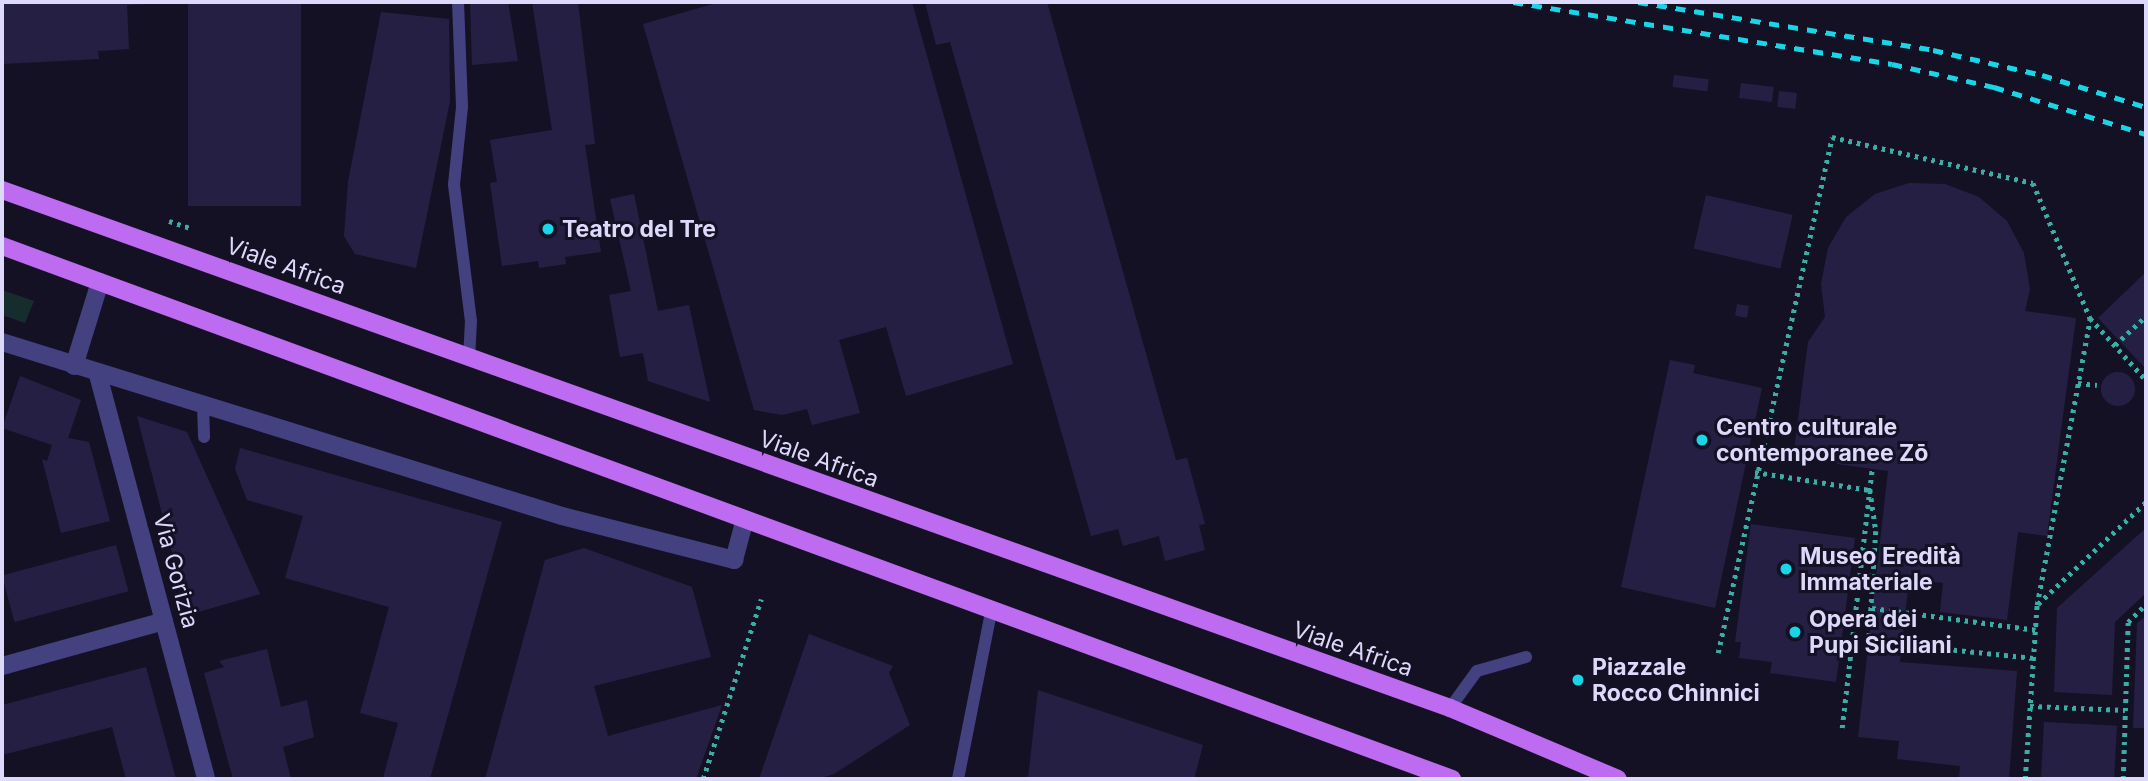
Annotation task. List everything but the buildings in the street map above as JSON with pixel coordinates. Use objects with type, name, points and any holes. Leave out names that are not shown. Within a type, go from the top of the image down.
[{"type":"main road","name":"Viale Africa","points":[[2,190],[469,360],[1450,708],[1618,779]]},
{"type":"main road","points":[[2,246],[992,607],[1350,745],[1452,779]]},
{"type":"street","points":[[74,366],[100,282]]},
{"type":"street","points":[[2,342],[98,375],[562,516],[734,560],[745,519]]},
{"type":"street","name":"Via Gorizia","points":[[98,375],[206,779]]},
{"type":"street","points":[[2,666],[164,621]]},
{"type":"lane","points":[[458,2],[462,107],[454,185],[471,321],[469,360]]},
{"type":"lane","points":[[203,406],[204,437]]},
{"type":"lane","points":[[958,779],[992,607]]},
{"type":"lane","points":[[1450,708],[1477,671],[1526,657]]},
{"type":"path","points":[[1718,653],[1755,472],[1832,138],[2033,183],[2090,318],[2146,380]]},
{"type":"path","points":[[2115,345],[2146,316]]},
{"type":"path","points":[[2025,779],[2037,605],[2090,318]]},
{"type":"path","points":[[2078,383],[2097,385]]},
{"type":"path","points":[[1842,728],[1872,469]]},
{"type":"path","points":[[1755,472],[1870,490]]},
{"type":"path","points":[[1870,490],[1876,531],[1869,641],[2034,658]]},
{"type":"path","points":[[2037,605],[2146,502]]},
{"type":"path","points":[[703,779],[761,599]]},
{"type":"path","points":[[2123,779],[2127,622],[2146,604]]},
{"type":"path","points":[[1872,608],[2036,630]]},
{"type":"path","points":[[2030,706],[2125,710]]},
{"type":"green space","points":[[2,290],[34,301],[25,323],[2,315]]},
{"type":"railway","points":[[1513,2],[1892,64],[1994,87],[2146,134]]},
{"type":"railway","points":[[1638,2],[1933,50],[2042,75],[2146,107]]},
{"type":"place","name":"Teatro del Tre","points":[[548,229]]},
{"type":"place","name":"Centro culturale contemporanee Zō","points":[[1702,440]]},
{"type":"place","name":"Museo Eredità Immateriale","points":[[1786,569]]},
{"type":"place","name":"Opera dei Pupi Siciliani","points":[[1795,632]]},
{"type":"place","name":"Piazzale Rocco Chinnici","points":[[1578,680]]}]
